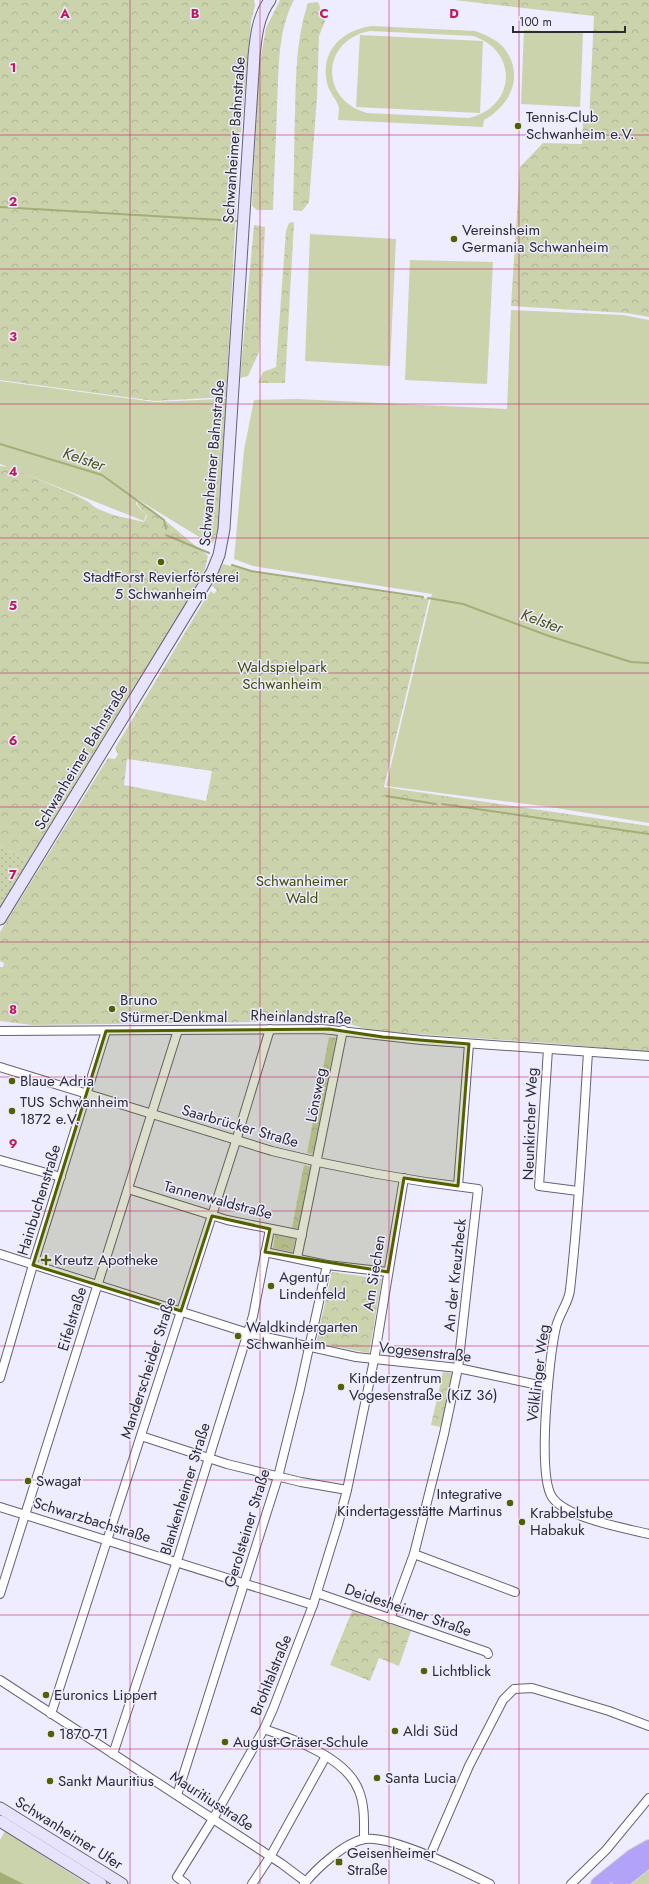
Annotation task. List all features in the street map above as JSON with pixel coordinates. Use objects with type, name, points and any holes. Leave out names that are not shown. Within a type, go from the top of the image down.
[{"type":"highway","points":[[598,1884],[633,1856],[649,1847]]},
{"type":"highway","points":[[619,1884],[649,1860]]},
{"type":"street","name":"Schwanheimer Bahnstraße","points":[[0,919],[153,666],[184,619],[212,572],[219,555],[224,529],[254,56],[258,26],[264,8],[270,0]]},
{"type":"street","name":"Rheinlandstraße","points":[[0,1031],[270,1029],[343,1030],[384,1037],[649,1056]]},
{"type":"street","name":"Manderscheider Straße","points":[[51,1714],[236,1141],[270,1029]]},
{"type":"street","name":"Eifelstraße","points":[[0,1594],[178,1030]]},
{"type":"street","name":"Lönsweg","points":[[297,1258],[343,1030]]},
{"type":"street","name":"Hainbuchenstraße","points":[[0,1378],[33,1265],[106,1031]]},
{"type":"street","points":[[458,1186],[469,1044]]},
{"type":"street","name":"Neunkircher Weg","points":[[548,1049],[539,1186],[578,1191]]},
{"type":"street","name":"Völklinger Weg","points":[[588,1052],[570,1293],[556,1327],[548,1387],[545,1469],[546,1486],[551,1496],[562,1507],[576,1514],[649,1534]]},
{"type":"street","name":"Saarbrücker Straße","points":[[0,1067],[236,1141],[317,1162],[404,1178],[478,1189]]},
{"type":"street","points":[[0,1160],[61,1177]]},
{"type":"street","name":"Am Siechen","points":[[313,1605],[347,1490],[374,1360],[404,1178]]},
{"type":"street","name":"Tannenwaldstraße","points":[[128,1189],[212,1216],[302,1235]]},
{"type":"street","name":"An der Kreuzheck","points":[[390,1619],[414,1554],[444,1434],[458,1368],[478,1189]]},
{"type":"street","name":"Blankenheimer Straße","points":[[113,1754],[177,1561],[208,1458],[254,1316],[270,1229]]},
{"type":"street","points":[[266,1252],[327,1265],[388,1272]]},
{"type":"street","name":"Vogesenstraße","points":[[0,1254],[248,1333],[374,1360],[458,1368],[548,1387]]},
{"type":"street","name":"Gerolsteiner Straße","points":[[176,1795],[278,1477],[327,1265]]},
{"type":"street","points":[[141,1436],[208,1458],[278,1477],[347,1490]]},
{"type":"street","name":"Schwarzbachstraße","points":[[0,1507],[177,1561],[313,1605]]},
{"type":"street","points":[[414,1554],[515,1592]]},
{"type":"street","name":"Deidesheimer Straße","points":[[316,1593],[487,1652],[488,1654]]},
{"type":"street","name":"Brohltalstraße","points":[[186,1884],[177,1877],[213,1820],[264,1728],[273,1709],[313,1605]]},
{"type":"street","name":"Mauritiusstraße","points":[[0,1680],[270,1857],[305,1883]]},
{"type":"street","points":[[430,1856],[474,1756],[503,1700],[511,1690],[519,1688],[532,1688],[609,1711],[649,1726]]},
{"type":"street","points":[[264,1728],[326,1756],[345,1771],[356,1784],[359,1791],[363,1810],[364,1839]]},
{"type":"street","points":[[252,1884],[270,1857],[326,1756]]},
{"type":"street","points":[[572,1884],[606,1850],[649,1798]]},
{"type":"street","name":"Schwanheimer Ufer","points":[[0,1808],[122,1884]]},
{"type":"street","name":"Schwanheimer Ufer","points":[[0,1821],[101,1884]]},
{"type":"street","points":[[305,1883],[326,1862],[355,1842],[364,1839],[389,1842],[430,1856],[490,1884]]},
{"type":"highlighted area","points":[[329,1029],[383,1037],[469,1044],[458,1186],[404,1178],[388,1272],[265,1252],[270,1229],[212,1216],[181,1311],[33,1265],[106,1031]]},
{"type":"green space","points":[[0,0],[254,0],[255,5],[251,22],[239,153],[226,397],[155,401],[0,380]]},
{"type":"green space","points":[[280,0],[294,0],[284,25],[280,52],[273,210],[257,210],[252,206],[259,67],[266,28]]},
{"type":"green space","points":[[454,0],[649,0],[649,317],[626,313],[511,306],[520,167],[543,143],[582,144],[583,121],[589,121],[594,16]]},
{"type":"green space","points":[[318,2],[325,21],[319,36],[317,97],[309,202],[302,211],[293,210],[297,57],[301,30],[308,3]]},
{"type":"green space","points":[[372,26],[475,31],[483,34],[501,45],[510,58],[514,69],[514,79],[508,98],[493,114],[484,120],[483,127],[338,120],[339,106],[327,83],[327,61],[330,52],[343,37],[361,28]],"holes":[[[370,31],[473,36],[488,43],[498,54],[504,66],[506,78],[503,91],[496,103],[485,112],[469,118],[367,113],[351,106],[340,96],[334,84],[332,70],[335,57],[342,46],[354,37]]]},
{"type":"green space","points":[[524,30],[583,33],[580,107],[521,104]]},
{"type":"green space","points":[[360,35],[483,41],[480,113],[356,107]]},
{"type":"green space","points":[[294,222],[285,383],[258,383],[263,372],[276,367],[286,231],[289,223]]},
{"type":"green space","points":[[254,225],[265,227],[259,352],[248,376],[240,378]]},
{"type":"green space","points":[[310,234],[396,239],[390,366],[305,361]]},
{"type":"green space","points":[[410,260],[493,262],[487,384],[405,380]]},
{"type":"green space","points":[[511,310],[623,315],[649,320],[649,823],[550,807],[386,786],[432,594],[253,566],[234,559],[244,450],[254,400],[297,399],[507,409]]},
{"type":"green space","points":[[0,381],[155,402],[219,399],[208,466],[201,538],[137,499],[136,504],[146,515],[144,521],[0,464]]},
{"type":"green space","points":[[219,399],[227,399],[218,530],[213,543],[201,538],[208,466]]},
{"type":"green space","points":[[0,466],[9,467],[73,494],[87,501],[96,508],[113,515],[144,522],[147,516],[137,502],[150,508],[208,556],[205,569],[186,603],[30,862],[0,846]]},
{"type":"green space","name":"Schwanheimer Wald","points":[[223,564],[259,573],[429,599],[384,787],[649,826],[649,1052],[547,1043],[373,1031],[346,1023],[329,1021],[32,1025],[0,1021],[0,967],[3,967],[4,963],[0,961],[0,932],[108,758],[115,759],[118,754],[115,748],[204,601],[211,591],[214,594],[217,590],[212,586]],"holes":[[[127,759],[212,771],[206,801],[124,785]]]},
{"type":"green space","points":[[0,846],[30,862],[0,911]]},
{"type":"green space","points":[[329,1037],[336,1038],[313,1154],[307,1153]]},
{"type":"green space","points":[[304,1165],[311,1167],[299,1229],[292,1228]]},
{"type":"green space","points":[[275,1235],[295,1239],[293,1252],[273,1248]]},
{"type":"green space","points":[[332,1272],[382,1279],[369,1353],[316,1343]]},
{"type":"green space","points":[[443,1372],[456,1374],[445,1428],[431,1425]]},
{"type":"green space","points":[[352,1611],[411,1631],[399,1666],[379,1658],[370,1681],[330,1665]]},
{"type":"green space","points":[[5,1831],[87,1884],[24,1884],[0,1872],[0,1840]]},
{"type":"green space","points":[[649,1867],[649,1884],[628,1884]]},
{"type":"shaded area","points":[[0,1872],[24,1884],[0,1884]]},
{"type":"waterway","points":[[0,207],[238,221]]},
{"type":"waterway","name":"Kelster","points":[[0,444],[102,475],[164,520],[166,529]]},
{"type":"waterway","name":"Kelster","points":[[166,535],[209,553]]},
{"type":"waterway","name":"Kelster","points":[[232,565],[251,571],[423,597]]},
{"type":"waterway","name":"Kelster","points":[[428,598],[463,604],[549,636],[631,662],[649,663]]},
{"type":"waterway","points":[[386,796],[436,804]]},
{"type":"waterway","points":[[442,804],[649,834]]},
{"type":"place","name":"Tennis-Club Schwanheim e.V.","points":[[518,126]]},
{"type":"place","name":"Vereinsheim Germania Schwanheim","points":[[454,239]]},
{"type":"place","name":"StadtForst Revierförsterei 5 Schwanheim","points":[[161,562]]},
{"type":"place","name":"Bruno Stürmer-Denkmal","points":[[112,1009]]},
{"type":"place","name":"Blaue Adria","points":[[12,1081]]},
{"type":"place","name":"TUS Schwanheim 1872 e.V.","points":[[12,1111]]},
{"type":"place","name":"Kreutz Apotheke","points":[[46,1260]]},
{"type":"place","name":"Agentur Lindenfeld","points":[[271,1286]]},
{"type":"place","name":"Waldkindergarten Schwanheim","points":[[238,1336]]},
{"type":"place","name":"Kinderzentrum Vogesenstraße (KiZ 36)","points":[[341,1387]]},
{"type":"place","name":"Swagat","points":[[28,1481]]},
{"type":"place","name":"Integrative Kindertagesstätte Martinus","points":[[510,1503]]},
{"type":"place","name":"Krabbelstube Habakuk","points":[[522,1522]]},
{"type":"place","name":"Lichtblick","points":[[424,1671]]},
{"type":"place","name":"Euronics Lippert","points":[[46,1695]]},
{"type":"place","name":"Aldi Süd","points":[[395,1731]]},
{"type":"place","name":"1870-71","points":[[51,1734]]},
{"type":"place","name":"August-Gräser-Schule","points":[[225,1742]]},
{"type":"place","name":"Santa Lucia","points":[[377,1778]]},
{"type":"place","name":"Sankt Mauritius","points":[[50,1781]]},
{"type":"place","name":"Geisenheimer Straße","points":[[339,1862]]},
{"type":"park label","name":"Waldspielpark Schwanheim","points":[[282,676]]}]
